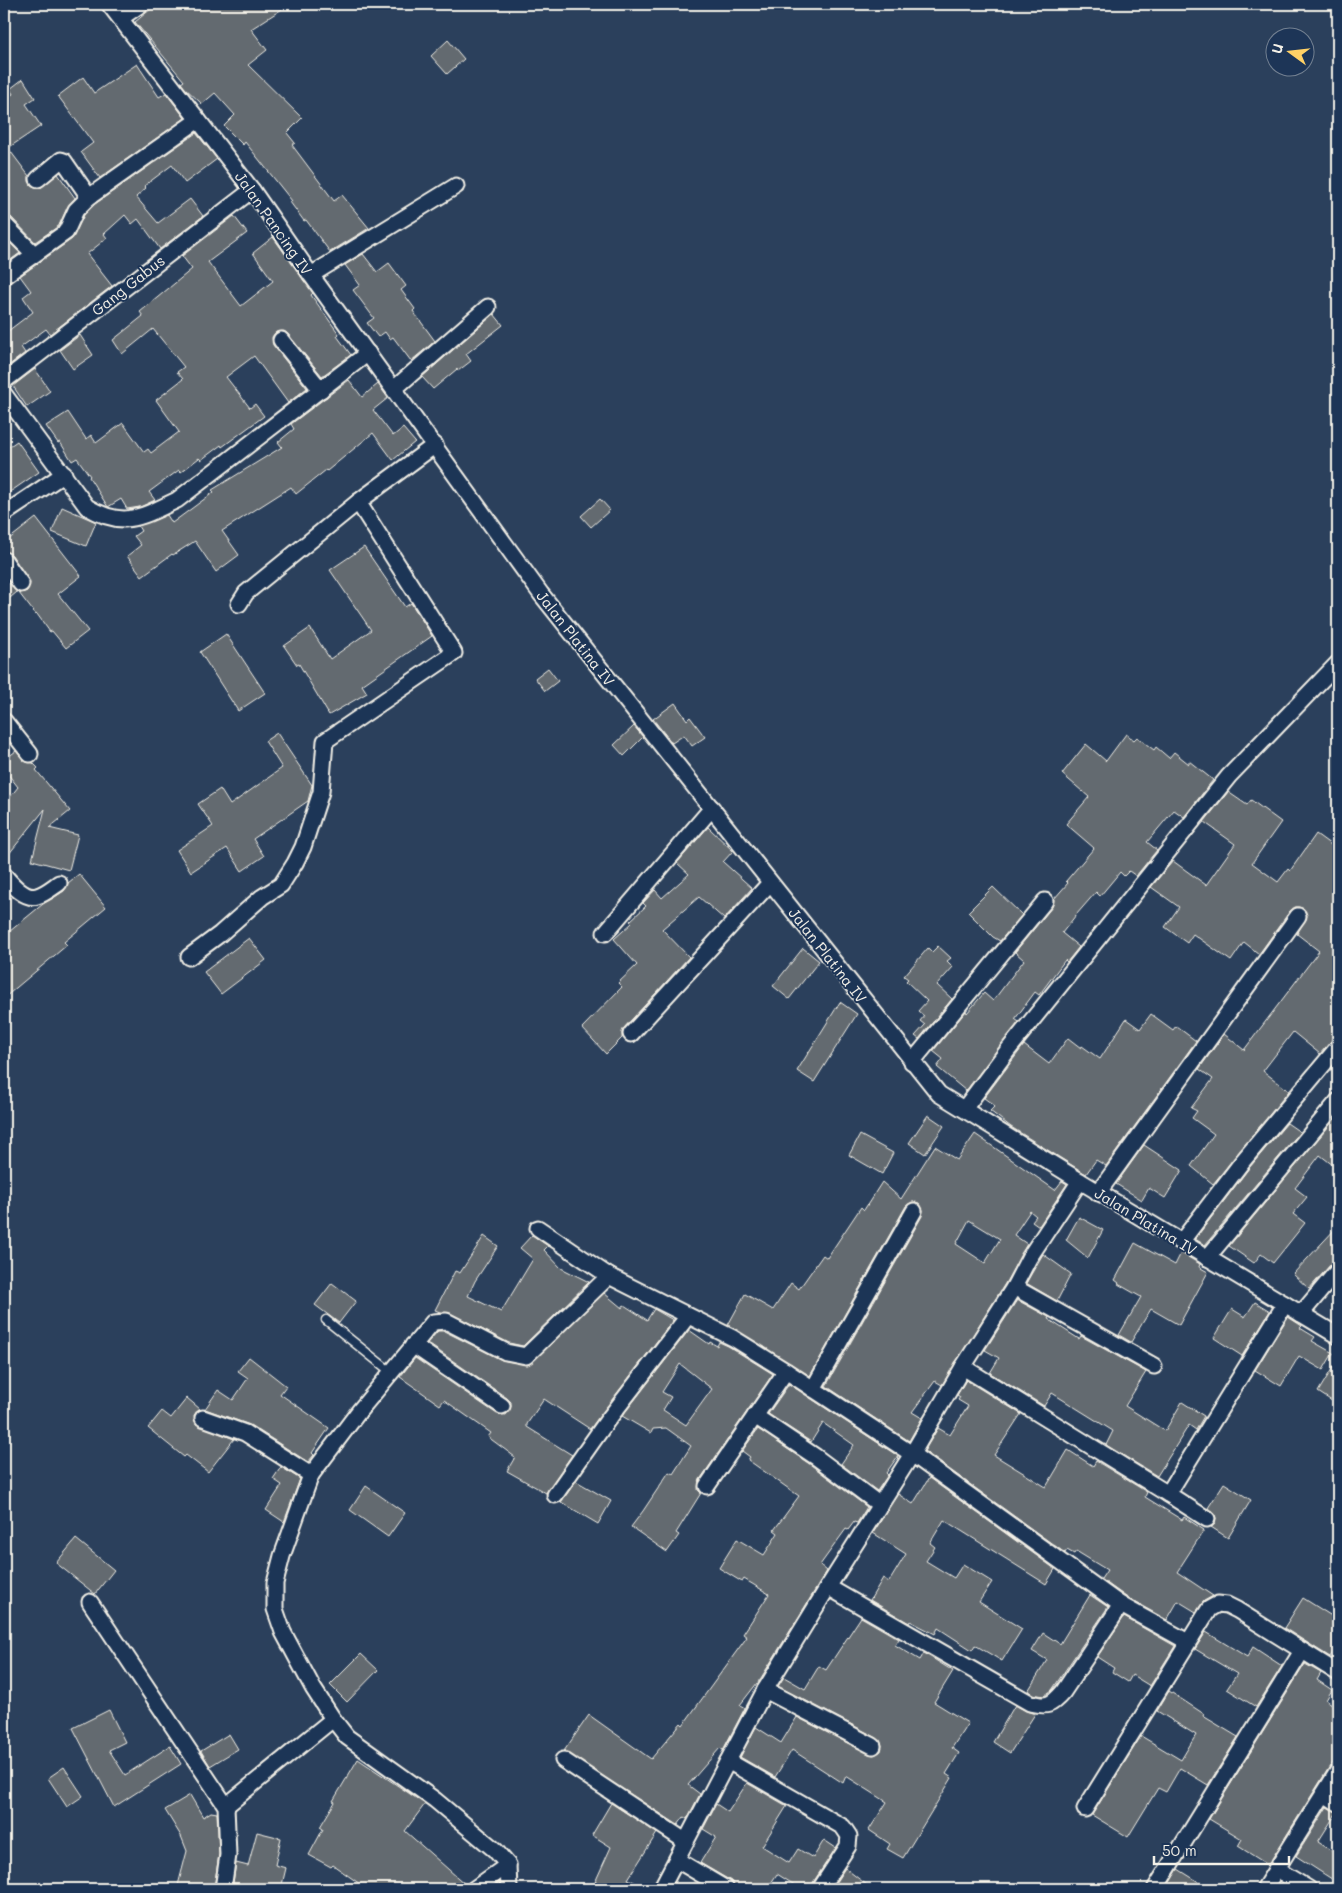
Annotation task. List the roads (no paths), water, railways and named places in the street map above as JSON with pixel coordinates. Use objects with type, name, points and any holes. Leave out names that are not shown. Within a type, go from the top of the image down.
[{"type":"street","name":"Jalan Pancing IV","points":[[109,4],[252,190],[311,275],[435,445]]},
{"type":"street","points":[[121,18],[141,4]]},
{"type":"street","points":[[4,276],[66,232],[76,210],[88,197],[198,120]]},
{"type":"street","points":[[38,179],[61,160],[64,161],[88,197]]},
{"type":"street","points":[[311,275],[456,186]]},
{"type":"street","name":"Gang Gabus","points":[[4,381],[252,190]]},
{"type":"street","points":[[4,224],[34,254]]},
{"type":"street","points":[[394,389],[488,307]]},
{"type":"street","points":[[281,340],[321,390]]},
{"type":"street","points":[[4,394],[87,507],[103,516],[133,519],[148,515],[177,500],[368,353]]},
{"type":"street","points":[[239,604],[246,593],[358,502],[435,445]]},
{"type":"street","name":"Jalan Platina IV","points":[[435,445],[541,594],[939,1094],[1098,1193],[1338,1336]]},
{"type":"street","points":[[4,514],[64,474]]},
{"type":"street","points":[[189,957],[220,934],[262,897],[282,885],[303,847],[321,792],[325,741],[454,653],[358,502]]},
{"type":"street","points":[[4,560],[21,584]]},
{"type":"street","points":[[964,1109],[1008,1050],[1228,776],[1338,663]]},
{"type":"street","points":[[4,721],[30,754]]},
{"type":"street","points":[[605,933],[712,808]]},
{"type":"street","points":[[4,875],[20,891],[28,895],[37,896],[59,883]]},
{"type":"street","points":[[631,1034],[770,882]]},
{"type":"street","points":[[912,1062],[1045,901]]},
{"type":"street","points":[[1098,1193],[1298,916]]},
{"type":"street","points":[[1181,1242],[1242,1162],[1338,1047]]},
{"type":"street","points":[[1207,1258],[1338,1101]]},
{"type":"street","points":[[661,1889],[766,1690],[912,1454],[963,1367],[1014,1287],[1029,1258],[1080,1182]]},
{"type":"street","points":[[813,1389],[914,1211]]},
{"type":"street","points":[[538,1228],[609,1276],[733,1338],[786,1371],[912,1454],[1121,1605],[1188,1642]]},
{"type":"street","points":[[1301,1314],[1338,1270]]},
{"type":"street","points":[[509,1889],[508,1865],[495,1850],[435,1800],[347,1737],[333,1719],[313,1688],[283,1632],[275,1609],[275,1583],[311,1475],[391,1372],[433,1322],[446,1321],[506,1352],[526,1356],[609,1276]]},
{"type":"street","points":[[1014,1287],[1154,1366]]},
{"type":"street","points":[[1168,1494],[1285,1304]]},
{"type":"street","points":[[555,1495],[607,1421],[688,1316]]},
{"type":"street","points":[[413,1345],[502,1406]]},
{"type":"street","points":[[963,1367],[1206,1519]]},
{"type":"street","points":[[707,1486],[786,1371]]},
{"type":"street","points":[[756,1416],[816,1457],[880,1505]]},
{"type":"street","points":[[203,1418],[246,1433],[311,1475]]},
{"type":"street","points":[[828,1587],[1030,1702],[1043,1706],[1054,1703],[1063,1692],[1121,1605]]},
{"type":"street","points":[[90,1602],[226,1806],[228,1855],[223,1889]]},
{"type":"street","points":[[1086,1809],[1209,1609],[1218,1604],[1227,1605],[1237,1610],[1338,1673]]},
{"type":"street","points":[[1155,1889],[1302,1651]]},
{"type":"street","points":[[766,1690],[873,1746]]},
{"type":"street","points":[[226,1806],[333,1719]]},
{"type":"street","points":[[563,1760],[686,1841]]},
{"type":"street","points":[[728,1761],[842,1827],[848,1836],[848,1846],[820,1889]]},
{"type":"street","points":[[1264,1889],[1338,1771]]},
{"type":"street","points":[[1324,1794],[1338,1802]]},
{"type":"street","points":[[676,1860],[726,1889]]},
{"type":"street","points":[[474,1889],[508,1865]]},
{"type":"street","points":[[1276,1870],[1309,1889]]},
{"type":"lane","points":[[326,1320],[391,1372]]}]
